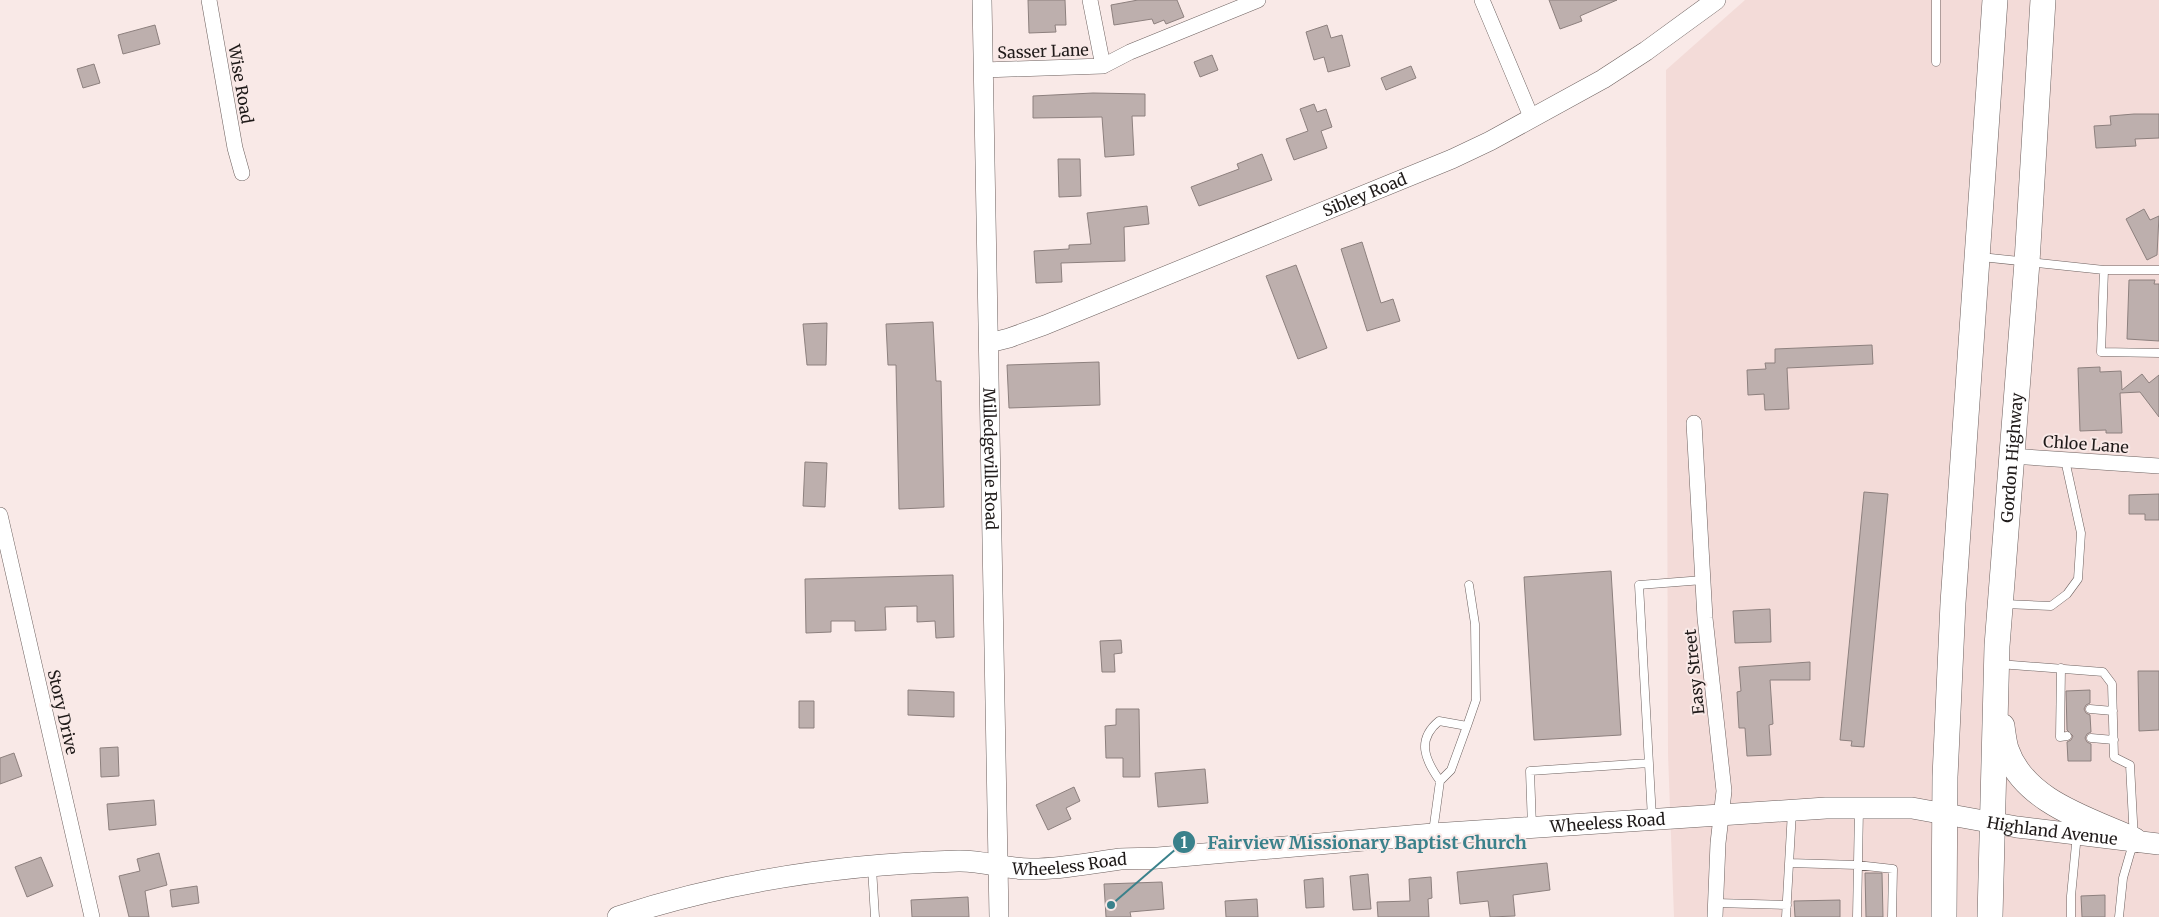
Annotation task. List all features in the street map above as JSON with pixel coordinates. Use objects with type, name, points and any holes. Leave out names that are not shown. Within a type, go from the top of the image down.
[{"type":"highway","points":[[1944,917],[1945,777],[1953,603],[1995,0]]},
{"type":"highway","name":"Gordon Highway","points":[[1990,917],[1995,696],[2000,604],[2027,262],[2044,0]]},
{"type":"highway","points":[[1995,696],[2006,749],[2016,770],[2035,791],[2062,807],[2134,840]]},
{"type":"main road","name":"Wheeless Road","points":[[618,917],[715,890],[824,871],[872,866],[961,861],[1031,870],[1080,867],[1120,859],[1158,858],[1433,834],[1793,809],[1912,808],[1945,814]]},
{"type":"main road","name":"Highland Avenue","points":[[1945,814],[2159,844]]},
{"type":"street","name":"Wise Road","points":[[209,0],[234,148],[242,173]]},
{"type":"street","name":"Milledgeville Road","points":[[982,0],[998,917]]},
{"type":"street","name":"Sasser Lane","points":[[1090,0],[1103,66]]},
{"type":"street","name":"Sasser Lane","points":[[984,70],[1103,66],[1130,52],[1258,0]]},
{"type":"street","points":[[1482,0],[1532,119]]},
{"type":"street","name":"Sibley Road","points":[[989,343],[1010,338],[1045,325],[1452,159],[1532,119],[1639,56],[1716,0]]},
{"type":"street","name":"Easy Street","points":[[1694,423],[1703,580],[1724,791],[1716,910]]},
{"type":"street","name":"Chloe Lane","points":[[2011,456],[2159,466]]},
{"type":"street","name":"Story Drive","points":[[0,515],[92,917]]},
{"type":"lane","points":[[1936,0],[1936,62]]},
{"type":"lane","points":[[1977,257],[2104,270],[2159,270]]},
{"type":"lane","points":[[2104,270],[2101,352],[2159,353]]},
{"type":"lane","points":[[2000,604],[2051,606],[2067,594],[2078,579],[2082,533],[2065,460]]},
{"type":"lane","points":[[1652,819],[1639,585],[1703,580]]},
{"type":"lane","points":[[1433,834],[1440,781],[1451,770],[1476,700],[1475,624],[1469,585]]},
{"type":"lane","points":[[1997,664],[2103,672],[2112,684],[2114,757],[2130,765],[2134,840],[2123,878],[2119,917]]},
{"type":"lane","points":[[2060,668],[2064,706],[2060,736],[2067,736]]},
{"type":"lane","points":[[2090,709],[2113,711]]},
{"type":"lane","points":[[1440,781],[1427,763],[1425,743],[1429,730],[1439,722],[1467,726]]},
{"type":"lane","points":[[2091,738],[2114,740]]},
{"type":"lane","points":[[1532,827],[1530,771],[1649,763]]},
{"type":"lane","points":[[1859,808],[1857,865],[1861,892],[1857,915],[1866,912]]},
{"type":"lane","points":[[1786,917],[1793,809]]},
{"type":"lane","points":[[2071,917],[2071,896],[2077,834]]},
{"type":"lane","points":[[1789,863],[1857,865],[1892,869],[1892,915],[1883,913]]},
{"type":"lane","points":[[872,866],[875,917]]},
{"type":"lane","points":[[1883,893],[1892,894]]},
{"type":"lane","points":[[1716,910],[1787,905]]},
{"type":"shaded area","points":[[1745,0],[2159,0],[2159,917],[1674,917],[1668,754],[1666,70]]},
{"type":"building","points":[[1028,0],[1065,0],[1066,25],[1055,25],[1056,32],[1029,33]]},
{"type":"building","points":[[1138,0],[1177,0],[1184,17],[1166,24],[1164,20],[1154,24],[1152,19],[1114,25],[1111,5]]},
{"type":"building","points":[[1549,0],[1617,0],[1580,16],[1582,21],[1560,29]]},
{"type":"building","points":[[155,25],[160,44],[123,54],[118,35]]},
{"type":"building","points":[[1327,25],[1331,38],[1342,35],[1350,66],[1328,72],[1324,57],[1314,60],[1306,32]]},
{"type":"building","points":[[1212,55],[1218,70],[1200,77],[1194,62]]},
{"type":"building","points":[[94,64],[100,83],[83,88],[77,69]]},
{"type":"building","points":[[1411,66],[1416,78],[1386,90],[1381,78]]},
{"type":"building","points":[[1093,93],[1145,94],[1145,116],[1132,116],[1134,155],[1105,157],[1102,117],[1033,118],[1033,96]]},
{"type":"building","points":[[1314,104],[1317,112],[1326,109],[1332,127],[1321,131],[1327,148],[1294,160],[1286,139],[1308,131],[1300,109]]},
{"type":"building","points":[[2159,114],[2159,138],[2135,139],[2136,146],[2096,148],[2094,126],[2111,125],[2110,116]]},
{"type":"building","points":[[1262,154],[1272,180],[1199,206],[1191,187],[1239,169],[1237,164]]},
{"type":"building","points":[[1058,159],[1080,159],[1081,196],[1059,197]]},
{"type":"building","points":[[1147,206],[1149,224],[1124,227],[1125,261],[1061,263],[1062,282],[1036,283],[1034,251],[1069,249],[1069,245],[1091,244],[1087,213]]},
{"type":"building","points":[[2144,209],[2150,220],[2159,216],[2157,255],[2147,260],[2126,219]]},
{"type":"building","points":[[1362,242],[1381,303],[1393,299],[1400,321],[1367,331],[1341,249]]},
{"type":"building","points":[[1296,265],[1327,348],[1298,359],[1266,276]]},
{"type":"building","points":[[2129,280],[2155,280],[2154,284],[2159,284],[2159,341],[2127,339]]},
{"type":"building","points":[[933,322],[936,381],[941,381],[944,507],[899,509],[896,365],[888,365],[886,324]]},
{"type":"building","points":[[827,323],[826,365],[807,365],[803,324]]},
{"type":"building","points":[[1872,345],[1873,364],[1787,368],[1789,409],[1765,410],[1764,394],[1748,395],[1747,370],[1766,369],[1765,363],[1775,363],[1775,349]]},
{"type":"building","points":[[1099,362],[1100,405],[1009,408],[1007,365]]},
{"type":"building","points":[[2100,367],[2100,372],[2121,371],[2122,390],[2142,374],[2149,383],[2159,375],[2159,417],[2140,392],[2120,393],[2122,433],[2106,433],[2106,430],[2080,431],[2078,368]]},
{"type":"building","points":[[805,462],[827,463],[825,507],[803,506]]},
{"type":"building","points":[[1864,492],[1888,494],[1864,747],[1851,746],[1852,741],[1840,740]]},
{"type":"building","points":[[2159,494],[2159,520],[2145,520],[2145,514],[2129,514],[2129,495]]},
{"type":"building","points":[[1611,571],[1621,735],[1534,740],[1524,577]]},
{"type":"building","points":[[953,575],[954,637],[936,638],[935,621],[917,622],[917,606],[885,607],[886,630],[855,631],[855,621],[831,621],[831,632],[806,633],[805,579]]},
{"type":"building","points":[[1770,609],[1771,642],[1735,643],[1733,611]]},
{"type":"building","points":[[1121,640],[1122,653],[1114,654],[1115,672],[1102,672],[1100,641]]},
{"type":"building","points":[[1810,662],[1810,680],[1770,680],[1773,724],[1769,725],[1771,755],[1747,756],[1745,728],[1739,728],[1737,692],[1741,691],[1739,667]]},
{"type":"building","points":[[2138,671],[2159,671],[2159,730],[2139,731]]},
{"type":"building","points":[[908,690],[954,692],[954,717],[908,715]]},
{"type":"building","points":[[2090,690],[2090,703],[2084,709],[2090,715],[2091,732],[2085,738],[2091,744],[2091,761],[2068,761],[2067,742],[2073,736],[2067,730],[2066,691]]},
{"type":"building","points":[[799,701],[814,701],[814,728],[799,728]]},
{"type":"building","points":[[1116,709],[1139,709],[1140,777],[1123,777],[1123,758],[1106,758],[1105,726],[1116,725]]},
{"type":"building","points":[[118,747],[119,776],[101,777],[100,748]]},
{"type":"building","points":[[14,753],[22,776],[0,784],[0,758]]},
{"type":"building","points":[[1205,769],[1208,803],[1158,807],[1155,773]]},
{"type":"building","points":[[1074,787],[1080,801],[1066,808],[1071,819],[1048,830],[1036,805]]},
{"type":"building","points":[[154,800],[156,825],[109,830],[107,804]]},
{"type":"building","points":[[159,853],[167,885],[145,891],[149,917],[129,917],[119,876],[140,871],[137,859]]},
{"type":"building","points":[[41,857],[53,886],[27,897],[15,867]]},
{"type":"building","points":[[1547,863],[1550,890],[1513,895],[1515,916],[1490,917],[1488,901],[1460,904],[1457,872]]},
{"type":"building","points":[[1865,873],[1882,873],[1883,917],[1866,917]]},
{"type":"building","points":[[1368,874],[1371,909],[1353,910],[1350,876]]},
{"type":"building","points":[[1431,877],[1432,898],[1428,899],[1429,917],[1378,917],[1377,902],[1410,901],[1409,879]]},
{"type":"building","points":[[1323,878],[1324,907],[1306,908],[1304,880]]},
{"type":"building","points":[[1162,882],[1164,909],[1130,912],[1131,917],[1106,917],[1104,884]]},
{"type":"building","points":[[197,886],[199,903],[172,907],[170,890]]},
{"type":"building","points":[[2105,895],[2105,917],[2082,917],[2081,896]]},
{"type":"building","points":[[968,897],[969,917],[912,917],[911,900]]},
{"type":"building","points":[[1257,899],[1258,917],[1226,917],[1225,901]]},
{"type":"building","points":[[1840,900],[1840,917],[1795,917],[1794,901]]},
{"type":"place","name":"Fairview Missionary Baptist Church","points":[[1111,905]]}]
